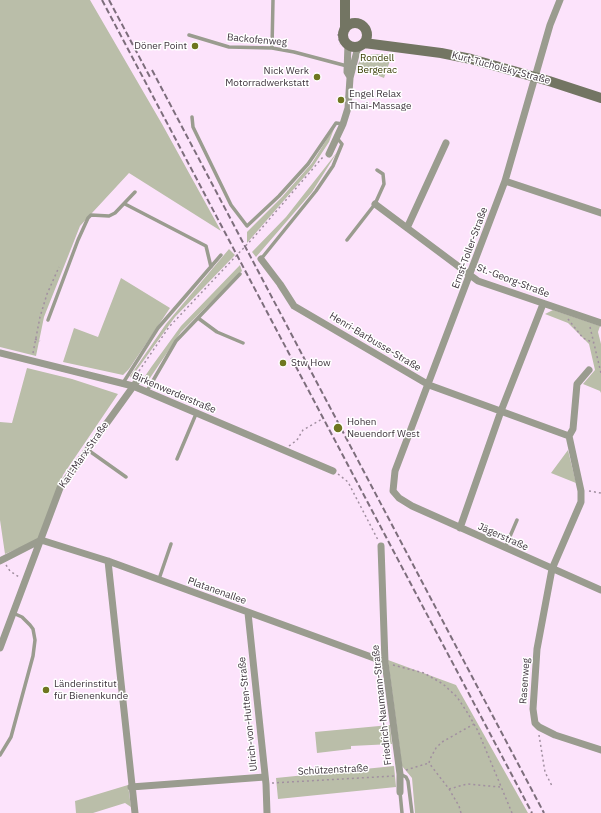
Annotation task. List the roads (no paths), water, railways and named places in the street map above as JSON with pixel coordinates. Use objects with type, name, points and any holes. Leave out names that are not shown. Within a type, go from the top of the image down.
[{"type":"main road","points":[[346,0],[356,24]]},
{"type":"main road","points":[[345,29],[352,24],[363,26],[359,42],[344,39],[346,0]]},
{"type":"main road","name":"Kurt-Tucholsky-Straße","points":[[359,42],[464,57],[601,98]]},
{"type":"street","name":"Ernst-Toller-Straße","points":[[399,498],[393,491],[395,471],[505,181],[550,25],[560,0]]},
{"type":"street","points":[[350,78],[345,66],[359,42]]},
{"type":"street","points":[[329,154],[343,124],[350,94],[350,78],[359,42]]},
{"type":"street","points":[[407,228],[446,143]]},
{"type":"street","points":[[505,181],[601,213]]},
{"type":"street","name":"St.-Georg-Straße","points":[[375,204],[460,266],[470,276],[543,304],[601,323]]},
{"type":"street","name":"Henri-Barbusse-Straße","points":[[261,259],[294,306],[428,385],[569,436]]},
{"type":"street","points":[[460,528],[501,411],[543,304]]},
{"type":"street","name":"Birkenwerderstraße","points":[[0,354],[133,386],[333,471]]},
{"type":"street","points":[[552,569],[581,502],[581,491],[569,436],[573,429],[577,384],[589,370]]},
{"type":"street","name":"Karl-Marx-Straße","points":[[0,648],[42,540],[60,488],[133,386],[138,375]]},
{"type":"street","name":"Jägerstraße","points":[[399,498],[505,549],[601,590]]},
{"type":"street","points":[[1,561],[42,540]]},
{"type":"street","name":"Platanenallee","points":[[42,540],[108,561],[385,662]]},
{"type":"street","name":"Friedrich-Naumann-Straße","points":[[381,546],[385,662],[400,774],[400,792]]},
{"type":"street","points":[[108,561],[135,813]]},
{"type":"street","name":"Rasenweg","points":[[552,569],[537,649],[533,709],[535,723],[539,727],[555,735],[601,750]]},
{"type":"street","name":"Ulrich-von-Hutten-Straße","points":[[248,613],[266,780],[267,813]]},
{"type":"street","points":[[132,787],[266,780]]},
{"type":"lane","points":[[272,48],[273,0]]},
{"type":"lane","name":"Backofenweg","points":[[189,35],[229,47],[272,48],[345,66]]},
{"type":"lane","points":[[192,117],[193,127],[231,205],[247,226],[279,196],[308,164],[336,122],[343,124]]},
{"type":"lane","points":[[261,259],[316,191],[333,166],[342,144],[337,138]]},
{"type":"lane","points":[[347,240],[375,204],[384,184],[383,174],[377,170]]},
{"type":"lane","points":[[48,320],[78,240],[88,218],[91,215],[109,216],[115,213],[135,192]]},
{"type":"lane","points":[[125,204],[206,246],[211,267]]},
{"type":"lane","points":[[123,383],[158,328],[221,255]]},
{"type":"lane","points":[[146,392],[176,341],[240,274]]},
{"type":"lane","points":[[198,318],[217,332],[243,344]]},
{"type":"lane","points":[[177,459],[196,414]]},
{"type":"lane","points":[[88,449],[126,477]]},
{"type":"lane","points":[[505,549],[517,520]]},
{"type":"lane","points":[[158,580],[171,544]]},
{"type":"lane","points":[[0,754],[11,737],[33,656],[35,640],[33,629],[30,625],[22,617],[13,613]]},
{"type":"lane","points":[[400,774],[406,777],[408,782],[412,813]]},
{"type":"lane","name":"Friedrich-Naumann-Straße","points":[[400,792],[402,813]]},
{"type":"railway","points":[[102,0],[532,813]]},
{"type":"railway","points":[[109,0],[151,79]]},
{"type":"railway","points":[[152,70],[544,813]]},
{"type":"place","name":"Döner Point","points":[[195,46]]},
{"type":"place","name":"Nick Werk Motorradwerkstatt","points":[[317,77]]},
{"type":"place","name":"Engel Relax Thai-Massage","points":[[341,100]]},
{"type":"place","name":"Stw How","points":[[283,363]]},
{"type":"place","name":"Hohen Neuendorf West","points":[[338,428]]},
{"type":"place","name":"Länderinstitut für Bienenkunde","points":[[46,690]]},
{"type":"park label","name":"Rondell Bergerac","points":[[377,64]]}]
